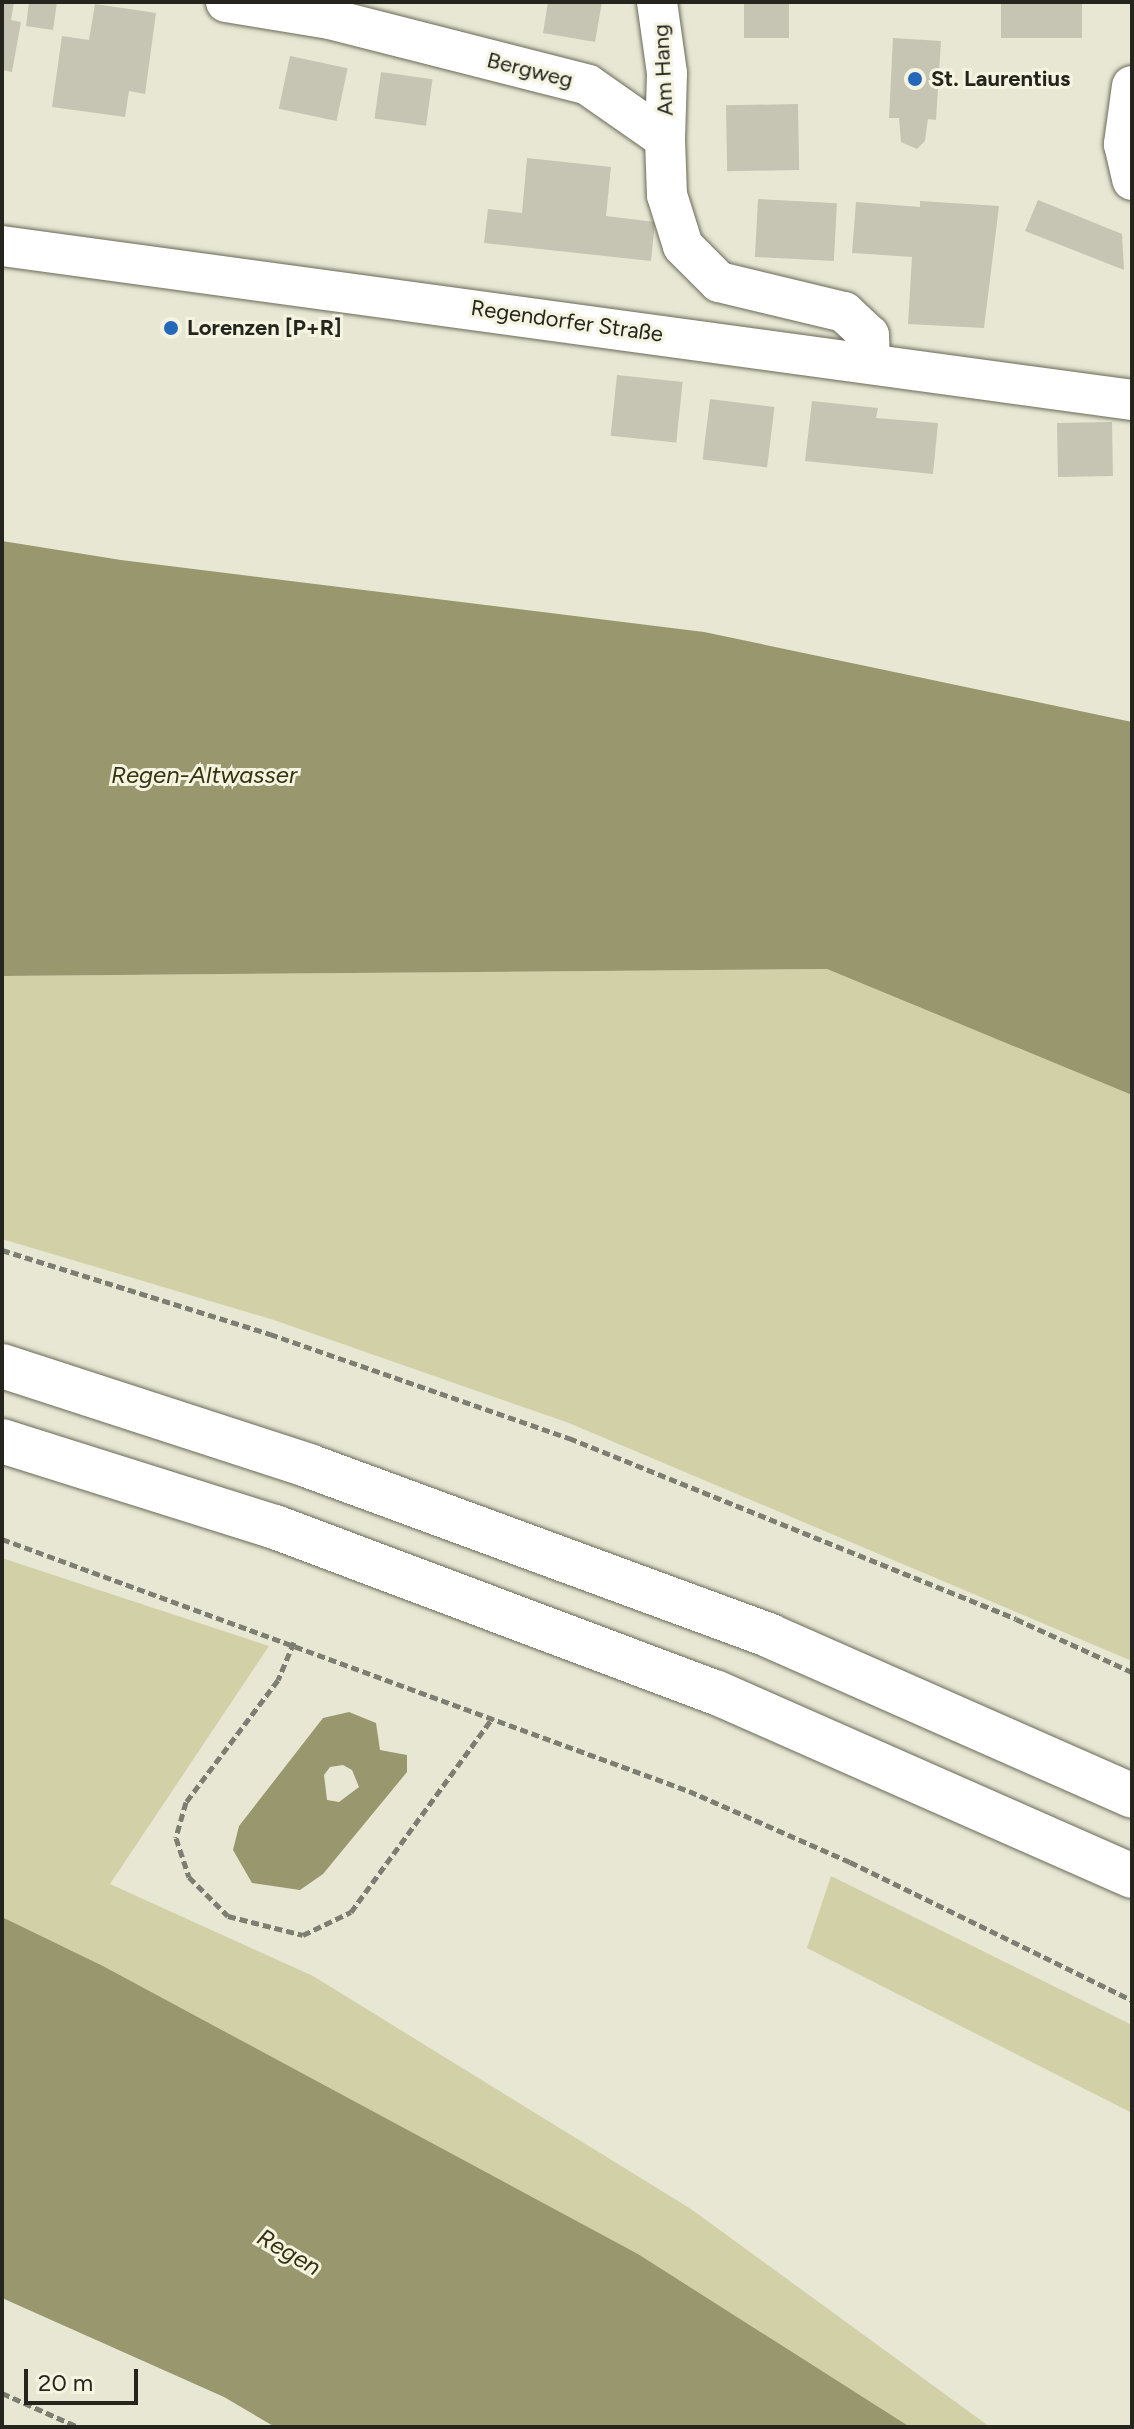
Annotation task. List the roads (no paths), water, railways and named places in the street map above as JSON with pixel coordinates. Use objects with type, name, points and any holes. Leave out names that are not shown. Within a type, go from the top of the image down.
[{"type":"highway","points":[[2,1366],[309,1466],[770,1636],[1132,1796]]},
{"type":"highway","points":[[2,1441],[275,1527],[715,1692],[1132,1876]]},
{"type":"street","name":"Bergweg","points":[[226,2],[330,19],[588,85],[665,139]]},
{"type":"street","name":"Am Hang","points":[[657,2],[667,73],[665,139]]},
{"type":"street","points":[[1132,86],[1124,144],[1132,180]]},
{"type":"street","points":[[665,139],[667,195],[683,246],[719,282],[844,312],[869,335],[870,362]]},
{"type":"street","name":"Regendorfer Straße","points":[[2,246],[1132,400]]},
{"type":"water","name":"Regen-Altwasser","points":[[2,541],[121,560],[704,632],[1132,722],[1132,1095],[827,969],[2,976]]},
{"type":"water","points":[[349,1712],[376,1723],[380,1750],[407,1755],[407,1772],[323,1874],[300,1890],[252,1883],[233,1850],[239,1826],[323,1718]],"holes":[[[343,1765],[352,1770],[359,1787],[339,1802],[327,1800],[324,1775],[330,1767]]]},
{"type":"water","name":"Regen","points":[[2,1917],[103,1966],[638,2254],[910,2427],[275,2427],[224,2397],[2,2298]]},
{"type":"place","name":"St. Laurentius","points":[[915,79]]},
{"type":"place","name":"Lorenzen [P+R]","points":[[171,328]]}]
